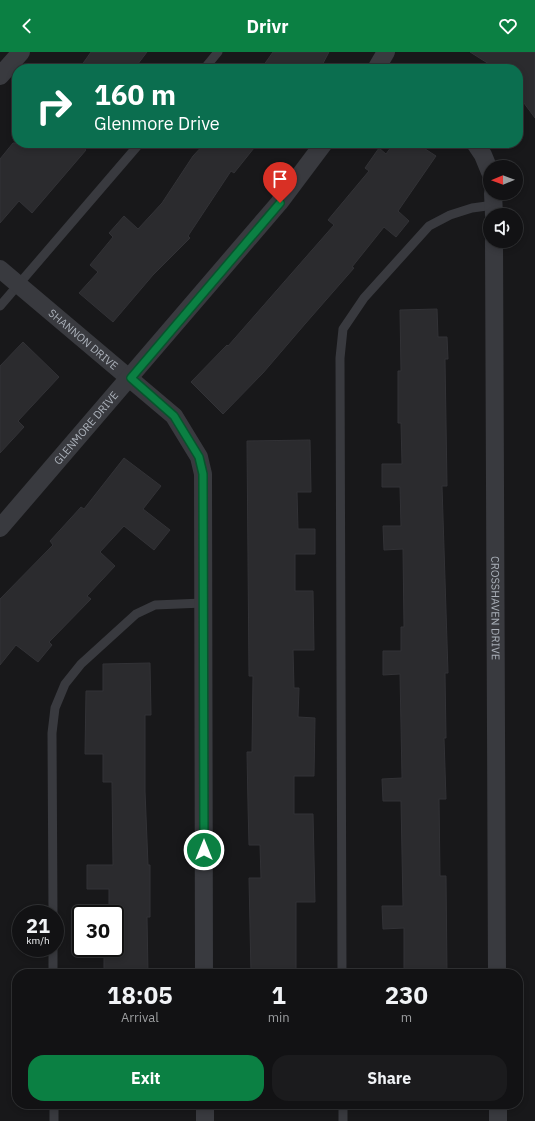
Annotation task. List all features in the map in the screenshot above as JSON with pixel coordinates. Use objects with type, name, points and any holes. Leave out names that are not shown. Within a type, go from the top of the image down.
[{"type":"street","points":[[0,76],[22,52]]},
{"type":"street","name":"GLENMORE DRIVE","points":[[0,528],[131,378],[280,203],[320,148]]},
{"type":"street","points":[[478,148],[485,160]]},
{"type":"street","name":"CROSSHAVEN DRIVE","points":[[494,248],[497,969]]},
{"type":"street","name":"SHANNON DRIVE","points":[[0,269],[131,378],[174,416],[199,457],[203,474],[204,969]]},
{"type":"street","points":[[205,1109],[205,1121]]},
{"type":"street","points":[[498,1109],[498,1121]]},
{"type":"lane","points":[[208,64],[218,52]]},
{"type":"lane","points":[[0,306],[136,148]]},
{"type":"lane","points":[[342,969],[340,358],[343,329],[364,298],[429,226],[472,208],[494,204]]},
{"type":"lane","points":[[53,905],[52,733],[55,708],[66,684],[81,664],[136,614],[155,605],[203,603]]},
{"type":"lane","points":[[53,957],[53,969]]},
{"type":"lane","points":[[54,1109],[54,1121]]},
{"type":"lane","points":[[343,1109],[343,1121]]},
{"type":"building","points":[[91,52],[147,52],[138,64],[83,64]]},
{"type":"building","points":[[273,52],[329,52],[323,64],[265,64]]},
{"type":"building","points":[[470,52],[535,52],[535,118],[523,102],[523,64],[489,64]]},
{"type":"building","points":[[12,144],[12,148],[84,148],[86,150],[32,213],[19,201],[0,223],[0,159]]},
{"type":"building","points":[[200,148],[254,148],[234,173],[231,171],[188,236],[190,238],[153,275],[113,322],[79,293],[98,272],[90,265],[113,237],[109,233],[124,216],[138,229],[162,203],[193,156]]},
{"type":"building","points":[[379,148],[386,154],[390,148],[424,148],[436,156],[398,211],[409,221],[396,237],[384,227],[352,267],[354,268],[263,373],[223,414],[191,382],[227,345],[228,346],[334,225],[328,220],[369,171],[365,168]]},
{"type":"building","points":[[437,309],[438,337],[447,337],[448,359],[445,359],[447,486],[442,486],[448,673],[445,673],[446,738],[444,738],[446,799],[439,799],[440,876],[446,876],[447,969],[404,969],[404,928],[383,929],[382,906],[403,906],[401,801],[383,801],[382,779],[402,778],[400,674],[383,675],[383,651],[401,651],[401,627],[404,627],[403,549],[384,550],[383,526],[401,526],[400,487],[382,487],[382,464],[402,464],[401,423],[398,423],[398,371],[401,371],[400,310]]},
{"type":"building","points":[[23,342],[59,377],[18,421],[24,427],[0,453],[0,366]]},
{"type":"building","points":[[310,440],[311,492],[297,492],[298,529],[315,529],[315,554],[295,554],[295,591],[313,591],[314,650],[293,650],[294,688],[299,688],[298,717],[315,718],[314,776],[294,776],[294,814],[313,814],[315,902],[296,902],[296,969],[251,969],[249,878],[261,878],[260,845],[249,845],[247,752],[252,752],[253,676],[249,676],[247,441]]},
{"type":"building","points":[[124,458],[161,486],[143,509],[170,530],[154,550],[124,526],[100,552],[115,566],[87,596],[91,599],[49,642],[52,645],[38,662],[16,645],[0,665],[0,599],[53,545],[50,541],[81,507],[84,509]]},
{"type":"building","points":[[150,663],[151,715],[145,715],[145,791],[148,865],[150,865],[150,917],[147,917],[148,969],[104,969],[104,957],[124,957],[124,905],[109,905],[109,889],[87,889],[87,865],[113,865],[112,782],[103,782],[103,754],[85,754],[86,691],[103,691],[103,664]]},
{"type":"route","points":[[204,850],[203,474],[199,457],[174,416],[131,378],[280,203]]}]
